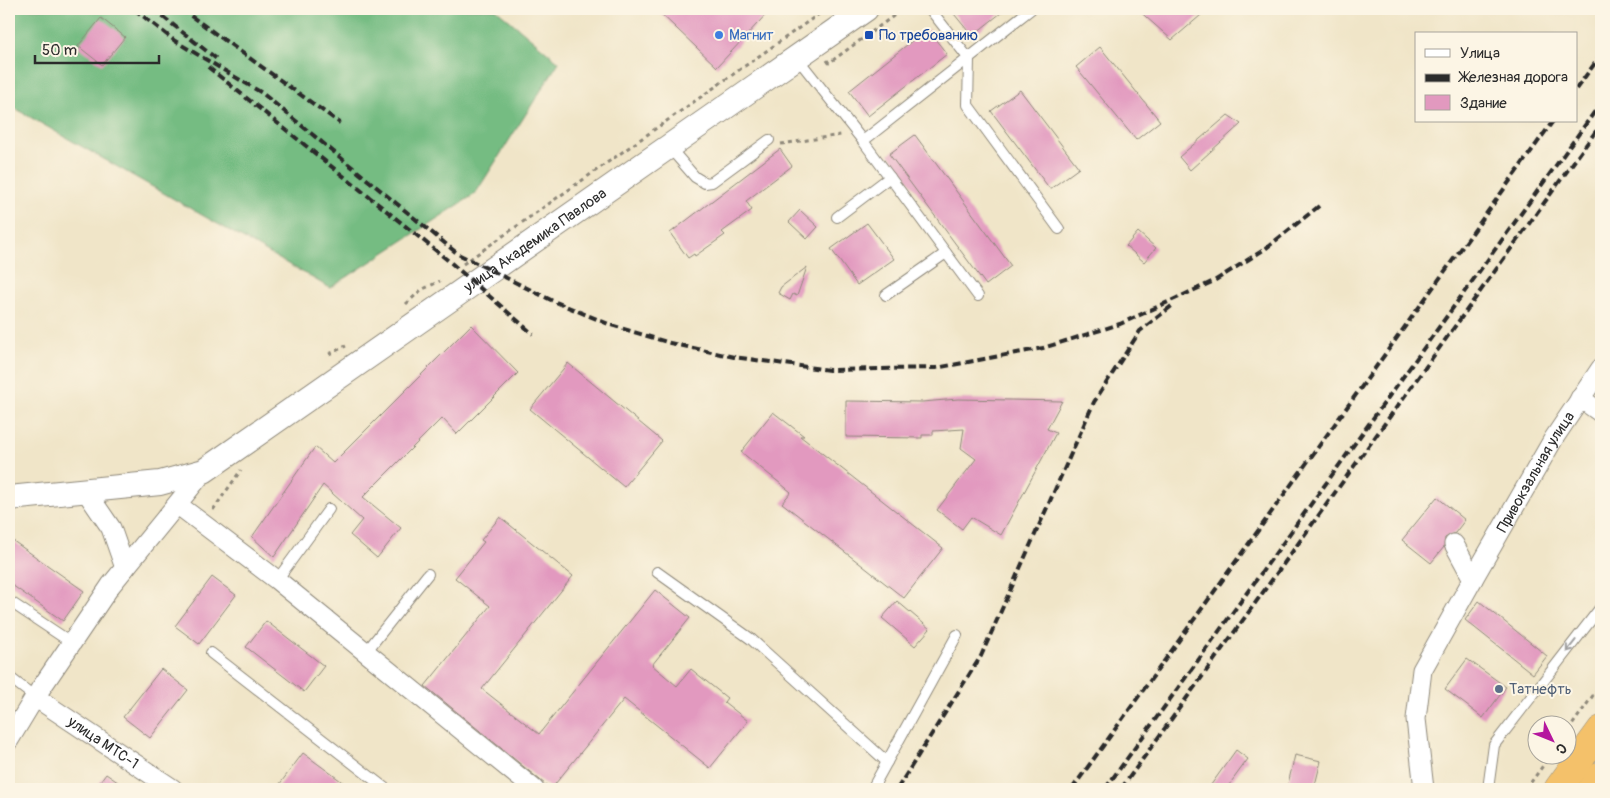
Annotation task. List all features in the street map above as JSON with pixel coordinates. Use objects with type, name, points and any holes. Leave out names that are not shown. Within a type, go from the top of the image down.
[{"type":"highway","points":[[1558,789],[1601,730]]},
{"type":"highway","points":[[1592,789],[1601,776]]},
{"type":"street","name":"улица Академика Павлова","points":[[9,498],[160,484],[204,471],[866,9]]},
{"type":"street","name":"Привокзальная улица","points":[[1424,789],[1416,719],[1422,670],[1554,438],[1601,368]]},
{"type":"street","points":[[1580,398],[1601,413]]},
{"type":"street","points":[[9,740],[35,696],[111,585],[204,471]]},
{"type":"street","points":[[86,490],[111,528],[125,568]]},
{"type":"street","points":[[178,505],[277,580],[534,789]]},
{"type":"street","points":[[1454,544],[1473,579]]},
{"type":"street","name":"улица МТС-1","points":[[35,696],[173,789]]},
{"type":"lane","points":[[930,9],[969,59],[968,105],[1059,229]]},
{"type":"lane","points":[[863,141],[1031,9]]},
{"type":"lane","points":[[798,58],[863,141],[978,296]]},
{"type":"lane","points":[[670,146],[695,177],[705,183],[712,182],[769,140]]},
{"type":"lane","points":[[838,217],[890,177]]},
{"type":"lane","points":[[886,295],[946,253]]},
{"type":"lane","points":[[277,580],[328,509]]},
{"type":"lane","points":[[657,572],[751,639],[887,762]]},
{"type":"lane","points":[[366,652],[428,574]]},
{"type":"lane","points":[[9,601],[72,642]]},
{"type":"lane","points":[[1488,789],[1494,745],[1601,607]]},
{"type":"lane","points":[[872,789],[957,635]]},
{"type":"lane","points":[[211,653],[386,789]]},
{"type":"lane","points":[[9,677],[35,696]]},
{"type":"path","points":[[458,269],[484,248],[826,9]]},
{"type":"path","points":[[402,308],[421,290],[445,278]]},
{"type":"path","points":[[329,354],[352,343]]},
{"type":"path","points":[[203,525],[246,463]]},
{"type":"path","points":[[1578,717],[1601,684]]},
{"type":"path","points":[[1526,789],[1543,766]]},
{"type":"green space","points":[[9,9],[496,9],[559,62],[475,194],[330,288],[9,105]]},
{"type":"building","points":[[656,9],[771,9],[717,67]]},
{"type":"building","points":[[950,9],[1006,9],[972,36]]},
{"type":"building","points":[[1137,9],[1208,9],[1172,40]]},
{"type":"building","points":[[101,18],[125,37],[102,65],[78,46]]},
{"type":"building","points":[[927,29],[947,54],[868,116],[849,91]]},
{"type":"building","points":[[1100,47],[1160,121],[1136,140],[1076,67]]},
{"type":"building","points":[[1020,90],[1079,168],[1050,189],[991,111]]},
{"type":"building","points":[[1228,115],[1241,124],[1190,170],[1179,157]]},
{"type":"building","points":[[915,135],[1011,266],[986,285],[889,154]]},
{"type":"building","points":[[780,149],[792,166],[746,201],[752,210],[722,232],[725,235],[695,256],[694,254],[688,258],[670,233]]},
{"type":"building","points":[[800,210],[818,227],[807,239],[789,222]]},
{"type":"building","points":[[867,223],[894,259],[857,285],[831,249]]},
{"type":"building","points":[[1138,232],[1156,248],[1144,262],[1126,246]]},
{"type":"building","points":[[807,267],[797,296],[793,294],[790,300],[778,293],[781,287]]},
{"type":"building","points":[[471,325],[518,373],[457,434],[442,418],[363,497],[401,528],[377,558],[350,535],[362,520],[323,485],[274,557],[252,537],[315,447],[333,463]]},
{"type":"building","points":[[568,363],[662,441],[624,487],[530,409]]},
{"type":"building","points":[[958,399],[1062,401],[1047,429],[1056,433],[1001,535],[971,517],[962,529],[937,510],[976,459],[961,448],[964,429],[933,431],[933,435],[922,435],[922,438],[846,437],[846,401],[922,402]]},
{"type":"building","points":[[773,412],[804,436],[800,436],[943,548],[904,598],[782,503],[791,492],[741,452]]},
{"type":"building","points":[[1437,497],[1465,520],[1455,533],[1445,538],[1444,547],[1431,563],[1402,540]]},
{"type":"building","points":[[500,517],[573,576],[482,689],[539,734],[655,590],[690,618],[652,665],[677,686],[691,669],[727,698],[724,702],[748,721],[710,768],[624,699],[551,789],[425,686],[490,606],[455,578],[484,542],[481,540]]},
{"type":"building","points":[[9,538],[84,591],[63,621],[9,583]]},
{"type":"building","points":[[212,577],[236,595],[199,644],[175,626]]},
{"type":"building","points":[[897,601],[930,629],[915,646],[882,618]]},
{"type":"building","points":[[1479,601],[1547,656],[1533,674],[1465,620]]},
{"type":"building","points":[[266,621],[324,666],[304,692],[246,647]]},
{"type":"building","points":[[1467,659],[1506,687],[1483,718],[1445,689]]},
{"type":"building","points":[[161,669],[188,690],[150,738],[123,717]]},
{"type":"building","points":[[1236,750],[1248,759],[1226,789],[1208,789]]},
{"type":"building","points":[[303,753],[352,789],[276,789]]},
{"type":"building","points":[[1295,755],[1321,761],[1314,789],[1287,788]]},
{"type":"building","points":[[106,774],[128,789],[95,789]]},
{"type":"railway","points":[[134,9],[175,41],[262,93],[458,254],[551,300],[611,325],[670,343],[734,357],[829,370],[936,368],[1043,348],[1120,324],[1214,281],[1265,249],[1319,206]]},
{"type":"railway","points":[[153,9],[218,60]]},
{"type":"railway","points":[[181,9],[340,123]]},
{"type":"railway","points":[[1578,86],[1601,55]]},
{"type":"railway","points":[[208,67],[450,262],[533,334]]},
{"type":"railway","points":[[1105,789],[1601,103]]},
{"type":"railway","points":[[1072,789],[1552,122]]},
{"type":"railway","points":[[1121,789],[1601,124]]},
{"type":"railway","points":[[897,789],[981,656],[1094,402],[1140,331],[1173,305]]},
{"type":"place","name":"Магнит","points":[[719,35]]},
{"type":"place","name":"По требованию","points":[[869,35]]},
{"type":"place","name":"Татнефть","points":[[1499,689]]}]
